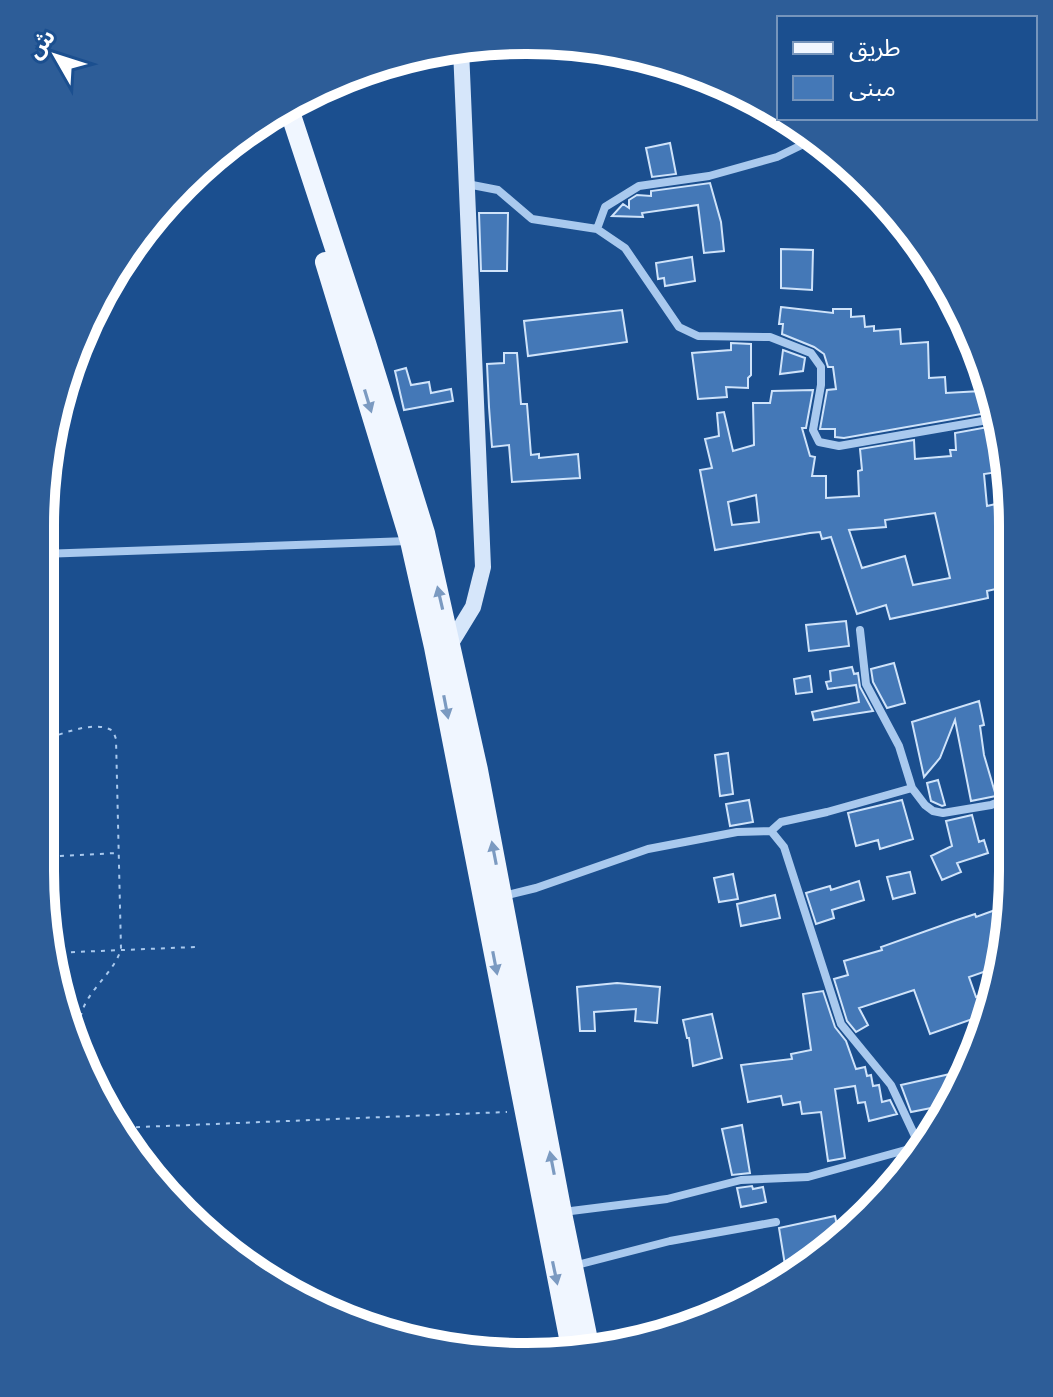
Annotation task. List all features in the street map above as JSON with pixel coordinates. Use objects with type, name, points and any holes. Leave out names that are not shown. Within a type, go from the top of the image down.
[{"type":"main road","points":[[291,116],[415,498],[516,1022],[562,1213],[572,1266],[579,1340]]},
{"type":"main road","points":[[281,123],[443,645],[503,896],[524,1111],[578,1340]]},
{"type":"street","points":[[443,645],[473,607],[483,567],[461,59]]},
{"type":"street","points":[[597,229],[605,207],[639,186],[709,176],[777,157],[803,144]]},
{"type":"street","points":[[467,184],[498,190],[532,219],[597,229],[625,248],[679,327],[698,336],[770,337],[811,353],[821,367],[813,430],[819,442],[839,446],[987,420]]},
{"type":"street","points":[[54,554],[410,541]]},
{"type":"street","points":[[860,630],[866,684],[899,746],[912,788],[933,811],[943,813],[999,802]]},
{"type":"street","points":[[503,896],[536,888],[648,849],[737,832],[771,831],[781,822],[912,788]]},
{"type":"street","points":[[771,831],[784,847],[841,1024],[891,1085],[916,1137]]},
{"type":"street","points":[[562,1213],[667,1199],[741,1180],[808,1177],[906,1151]]},
{"type":"street","points":[[572,1266],[670,1241],[776,1222]]},
{"type":"path","points":[[54,737],[106,727],[113,731],[116,739],[121,949],[115,964],[82,1011],[80,1025]]},
{"type":"path","points":[[54,856],[118,853]]},
{"type":"path","points":[[61,952],[195,947]]},
{"type":"path","points":[[130,1127],[524,1111]]},
{"type":"building","points":[[670,143],[676,174],[652,177],[646,148]]},
{"type":"building","points":[[710,183],[721,222],[724,251],[704,253],[698,205],[642,213],[643,217],[612,216],[623,204],[629,208],[629,200],[637,195],[651,196],[651,191]]},
{"type":"building","points":[[479,213],[508,213],[507,271],[481,271]]},
{"type":"building","points":[[781,249],[813,250],[812,290],[781,288]]},
{"type":"building","points":[[692,257],[695,281],[665,286],[664,278],[658,279],[656,263]]},
{"type":"building","points":[[781,307],[833,313],[833,309],[851,309],[851,317],[864,316],[865,327],[874,326],[874,331],[900,329],[901,344],[928,342],[929,378],[945,377],[946,393],[979,391],[985,413],[835,437],[835,429],[820,429],[827,390],[836,389],[833,367],[828,367],[824,354],[814,347],[782,334],[783,324],[779,324]]},
{"type":"building","points":[[622,310],[627,342],[528,356],[524,321]]},
{"type":"building","points":[[731,343],[751,344],[748,388],[726,387],[727,397],[698,399],[692,353],[731,350]]},
{"type":"building","points":[[783,350],[805,358],[803,371],[780,374]]},
{"type":"building","points":[[504,353],[517,353],[521,404],[527,404],[531,455],[539,454],[539,458],[578,454],[580,478],[512,482],[509,445],[492,447],[489,407],[487,364],[504,363]]},
{"type":"building","points":[[406,368],[411,385],[429,382],[431,393],[451,389],[453,401],[404,410],[395,371]]},
{"type":"building","points":[[813,390],[806,428],[802,428],[810,456],[815,457],[812,476],[826,476],[826,498],[859,496],[858,471],[862,470],[860,449],[914,440],[915,459],[951,456],[950,450],[956,450],[955,433],[988,427],[996,472],[984,474],[987,506],[998,503],[999,588],[987,591],[988,598],[890,619],[886,605],[857,614],[831,537],[822,539],[820,532],[715,550],[700,470],[712,468],[705,439],[719,436],[717,413],[724,412],[733,451],[754,445],[753,403],[770,403],[772,391]],"holes":[[[756,495],[759,522],[732,525],[728,502]],[[935,513],[950,578],[913,585],[905,556],[862,568],[849,530],[886,527],[885,520]]]},
{"type":"building","points":[[846,621],[849,646],[809,651],[806,625]]},
{"type":"building","points":[[894,663],[905,703],[887,708],[873,682],[871,669]]},
{"type":"building","points":[[852,667],[854,674],[858,673],[860,687],[873,711],[814,720],[812,712],[859,702],[856,685],[828,689],[826,682],[831,681],[830,671]]},
{"type":"building","points":[[810,676],[812,692],[796,694],[794,679]]},
{"type":"building","points":[[979,701],[984,725],[980,726],[984,755],[996,796],[971,801],[955,720],[940,758],[924,777],[912,722]]},
{"type":"building","points":[[728,753],[733,794],[720,796],[715,755]]},
{"type":"building","points":[[938,780],[945,805],[942,806],[931,801],[927,783]]},
{"type":"building","points":[[749,800],[753,822],[730,826],[726,804]]},
{"type":"building","points":[[902,800],[913,839],[880,849],[878,840],[856,846],[848,813]]},
{"type":"building","points":[[972,815],[979,842],[984,840],[988,853],[957,863],[961,872],[942,880],[931,856],[952,846],[946,821]]},
{"type":"building","points":[[910,872],[915,893],[893,899],[887,877]]},
{"type":"building","points":[[733,874],[738,899],[719,902],[714,878]]},
{"type":"building","points":[[859,881],[864,900],[832,910],[834,918],[816,924],[806,893],[830,886],[831,890]]},
{"type":"building","points":[[775,895],[780,918],[741,926],[737,904]]},
{"type":"building","points":[[997,909],[988,970],[969,977],[976,997],[982,995],[975,1018],[930,1034],[914,990],[859,1008],[868,1025],[856,1032],[847,1021],[834,979],[848,975],[844,961],[882,950],[881,947],[975,914],[976,917]]},
{"type":"building","points":[[617,983],[660,987],[657,1023],[635,1021],[636,1009],[594,1012],[595,1031],[580,1031],[577,987]]},
{"type":"building","points":[[823,991],[835,1027],[846,1041],[856,1069],[865,1067],[867,1076],[871,1075],[873,1086],[879,1085],[882,1102],[890,1100],[897,1114],[869,1121],[865,1102],[858,1103],[855,1086],[835,1089],[845,1158],[828,1161],[821,1112],[802,1114],[800,1102],[783,1105],[781,1096],[748,1102],[741,1065],[792,1059],[791,1054],[811,1050],[803,994]]},
{"type":"building","points":[[712,1014],[722,1058],[693,1066],[683,1020]]},
{"type":"building","points":[[950,1074],[936,1107],[911,1112],[901,1085]]},
{"type":"building","points":[[742,1125],[750,1173],[732,1175],[722,1129]]},
{"type":"building","points":[[752,1186],[753,1189],[763,1187],[766,1202],[741,1207],[737,1188]]},
{"type":"building","points":[[835,1216],[837,1227],[781,1268],[785,1265],[779,1228]]}]
